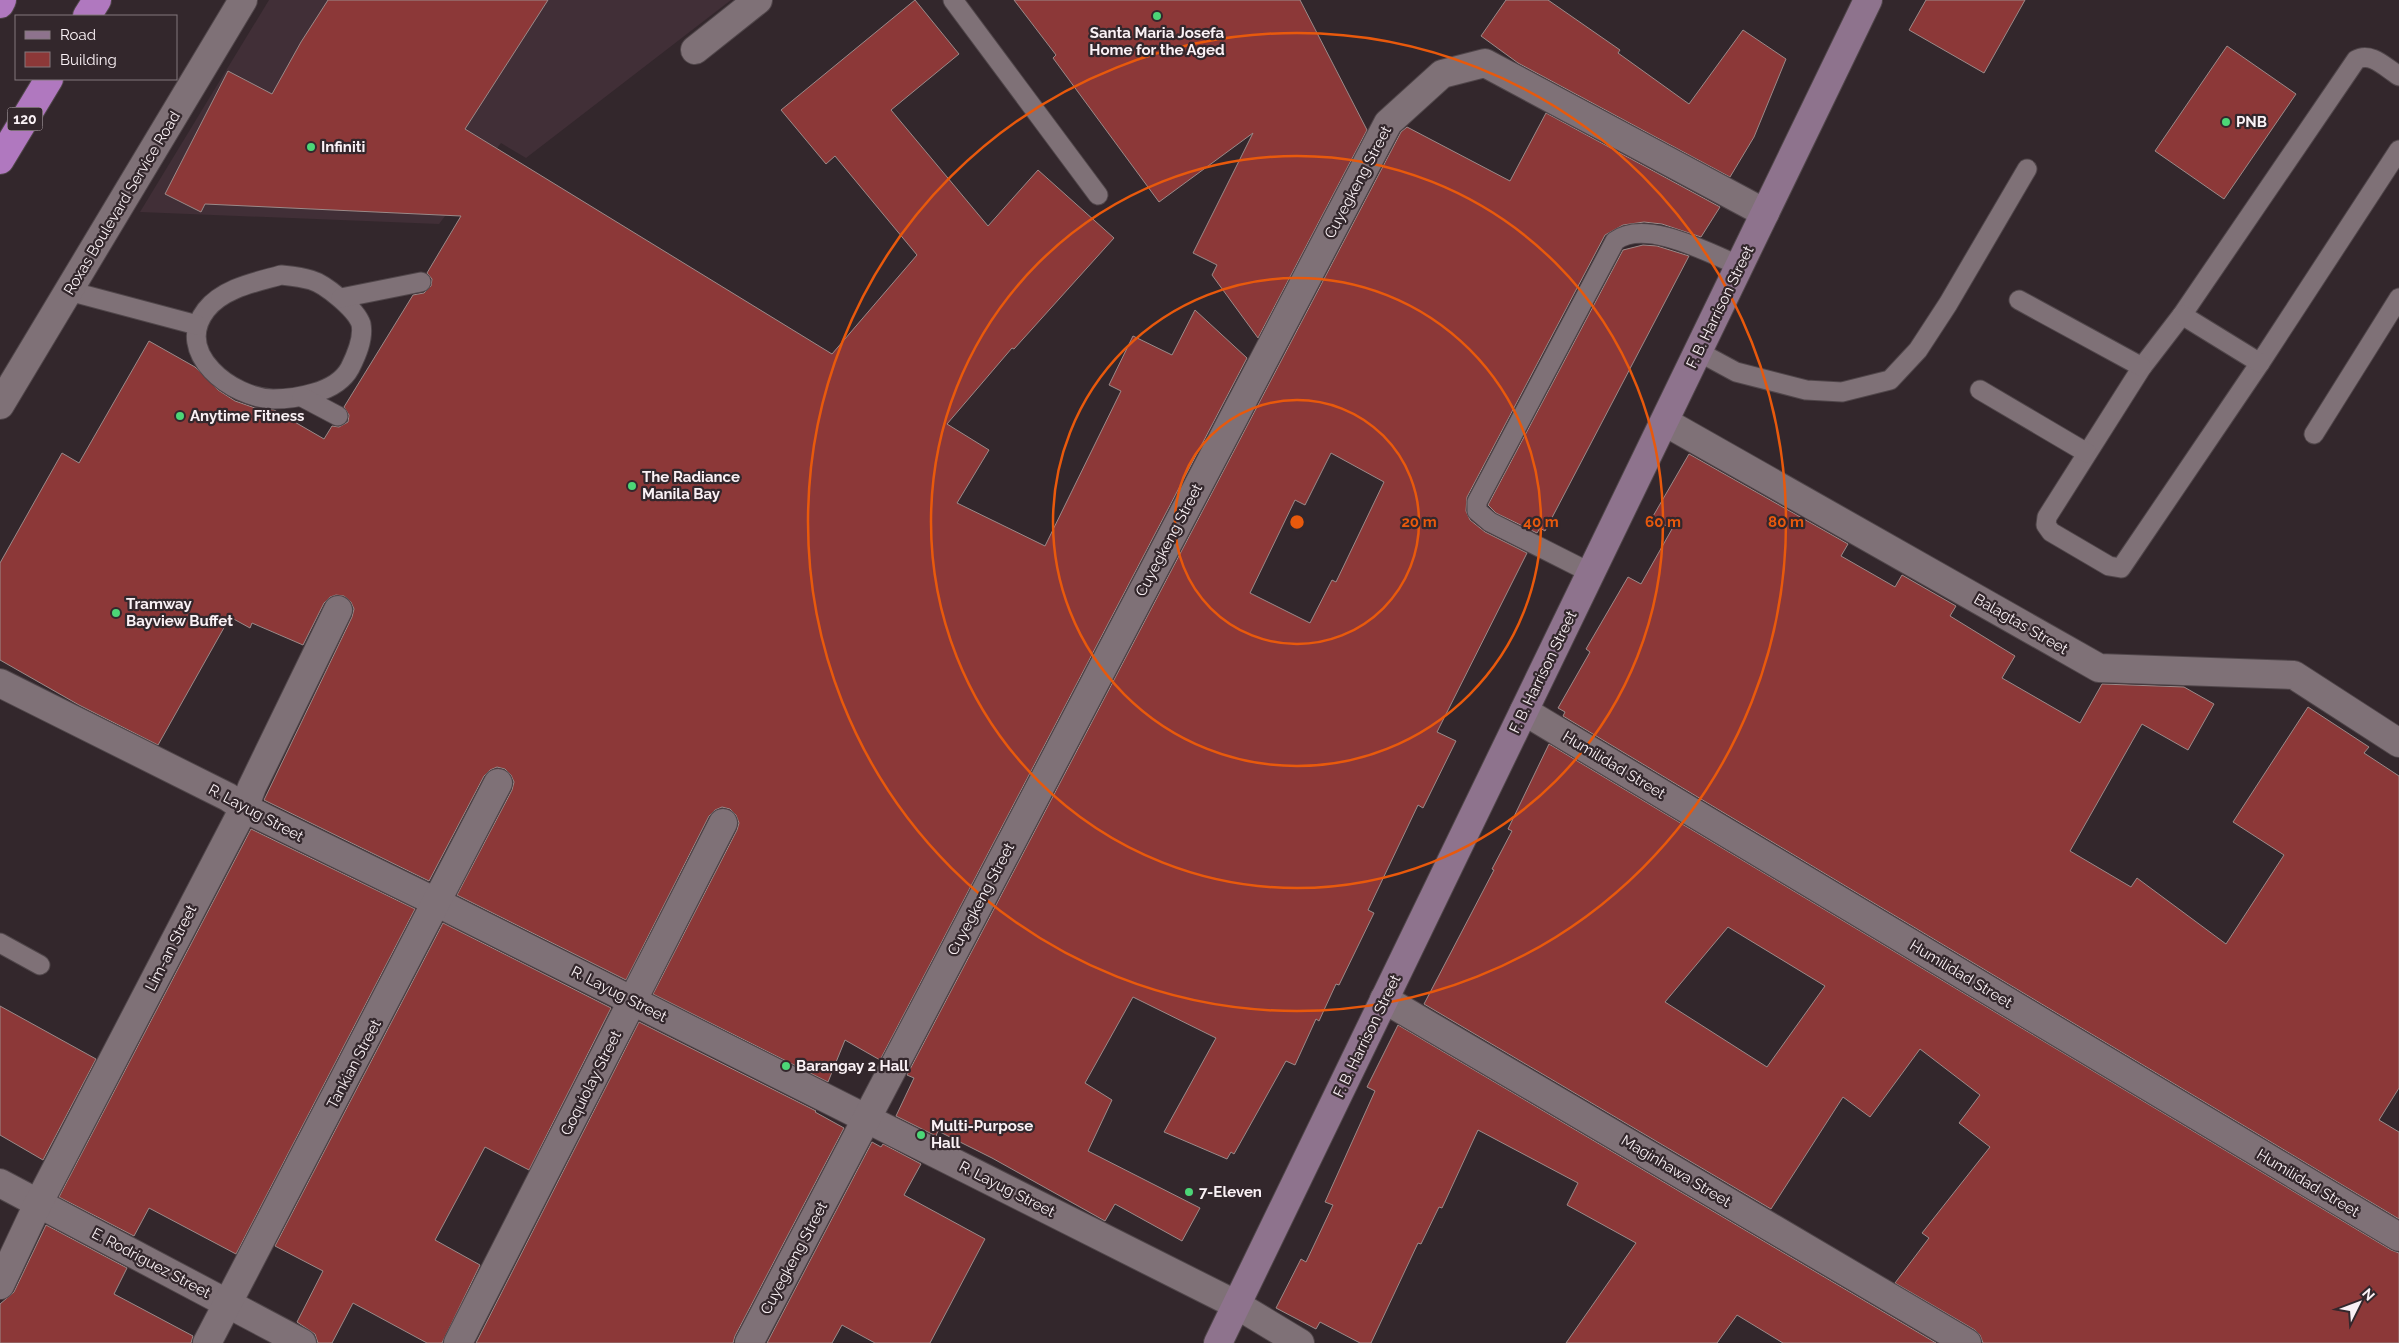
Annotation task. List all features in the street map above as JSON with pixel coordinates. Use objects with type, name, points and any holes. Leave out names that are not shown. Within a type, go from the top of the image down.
[{"type":"highway","points":[[0,4],[2,0]]},
{"type":"highway","points":[[88,15],[97,0]]},
{"type":"highway","name":"120","points":[[0,160],[48,80]]},
{"type":"main road","name":"F. B. Harrison Street","points":[[1218,1343],[1868,0]]},
{"type":"street","name":"Roxas Boulevard Service Road","points":[[0,405],[243,0]]},
{"type":"street","points":[[695,50],[758,0]]},
{"type":"street","name":"Cuyegkeng Street","points":[[749,1343],[1388,123],[1442,74],[1485,63],[1765,213]]},
{"type":"street","name":"Balagtas Street","points":[[1665,422],[2099,668],[2294,675],[2399,743]]},
{"type":"street","name":"Lim-an Street","points":[[0,1285],[38,1204],[244,808],[252,787],[338,610]]},
{"type":"street","name":"R. Layug Street","points":[[0,683],[228,797],[244,808],[634,1001],[1237,1305],[1300,1343]]},
{"type":"street","name":"Humilidad Street","points":[[1524,710],[2399,1237]]},
{"type":"street","name":"Tankian Street","points":[[208,1343],[438,903],[498,783]]},
{"type":"street","name":"Goquiolay Street","points":[[458,1343],[634,1001],[723,823]]},
{"type":"street","name":"Maginhawa Street","points":[[1384,999],[1968,1343]]},
{"type":"street","name":"E. Rodriguez Street","points":[[0,1183],[302,1343]]},
{"type":"lane","points":[[953,0],[1098,195]]},
{"type":"lane","points":[[2399,76],[2372,58],[2366,56],[2356,60],[2182,315],[2142,367],[2047,517],[2046,525],[2050,532],[2109,566],[2121,568],[2260,363],[2399,150]]},
{"type":"lane","points":[[1699,352],[1736,372],[1806,390],[1842,392],[1890,380],[1918,350],[1948,304],[2027,169]]},
{"type":"lane","points":[[1592,573],[1490,522],[1477,511],[1477,502],[1615,241],[1621,236],[1655,234],[1740,266]]},
{"type":"lane","points":[[281,275],[312,280],[342,298],[360,324],[359,352],[347,375],[327,389],[302,396],[272,399],[244,392],[217,377],[201,358],[197,342],[197,324],[207,309],[222,296],[249,284],[281,275]]},
{"type":"lane","points":[[342,298],[421,282]]},
{"type":"lane","points":[[69,291],[197,324]]},
{"type":"lane","points":[[2314,434],[2399,298]]},
{"type":"lane","points":[[2020,300],[2142,367]]},
{"type":"lane","points":[[2182,315],[2260,363]]},
{"type":"lane","points":[[1980,390],[2087,453]]},
{"type":"lane","points":[[302,396],[338,416]]},
{"type":"lane","points":[[0,943],[40,965]]},
{"type":"shaded area","points":[[269,0],[731,0],[526,158],[501,143],[439,224],[140,212]]},
{"type":"building","points":[[328,0],[548,0],[465,129],[832,354],[917,255],[835,156],[826,164],[781,110],[915,0],[959,54],[891,110],[988,226],[1038,170],[1114,238],[1014,349],[1012,348],[947,424],[989,450],[957,503],[1045,546],[1121,391],[1109,385],[1133,336],[1172,355],[1195,310],[1247,358],[880,1060],[845,1040],[828,1082],[653,994],[737,830],[739,823],[736,815],[730,809],[722,807],[715,810],[709,816],[626,980],[457,895],[512,790],[514,782],[511,775],[505,769],[497,767],[490,770],[484,776],[429,881],[264,800],[352,617],[354,609],[351,602],[344,596],[336,595],[330,597],[324,603],[303,645],[252,623],[250,628],[230,617],[158,745],[79,705],[0,660],[0,563],[62,453],[79,463],[149,341],[195,367],[218,390],[235,401],[255,408],[274,410],[324,439],[332,426],[339,427],[348,422],[349,415],[344,407],[413,295],[424,293],[431,286],[432,279],[427,273],[461,216],[205,204],[201,212],[165,194],[228,71],[272,94],[301,42]]},
{"type":"building","points":[[1014,0],[1300,0],[1367,130],[1258,338],[1212,275],[1217,265],[1193,253],[1253,133],[1159,202],[1053,58],[1056,55]]},
{"type":"building","points":[[1506,0],[1548,0],[1620,50],[1618,53],[1689,104],[1743,30],[1786,59],[1754,137],[1730,177],[1518,63],[1481,36]]},
{"type":"building","points":[[1926,0],[2025,0],[1984,73],[1909,30]]},
{"type":"building","name":"PNB","points":[[2227,46],[2296,94],[2224,199],[2155,151]]},
{"type":"building","points":[[1546,113],[1720,207],[1701,237],[1662,224],[1644,222],[1623,225],[1605,235],[1467,497],[1466,511],[1470,520],[1485,532],[1527,553],[1437,732],[1456,741],[1423,808],[1418,805],[1368,910],[1374,913],[1339,985],[1336,984],[1319,1021],[1316,1019],[1295,1065],[1286,1061],[1234,1154],[1231,1152],[1227,1159],[1164,1132],[1216,1038],[1133,997],[1085,1083],[1112,1100],[1088,1151],[1200,1208],[1182,1241],[1115,1204],[1105,1221],[992,1158],[938,1131],[936,1136],[896,1116],[914,1078],[907,1075],[1401,132],[1407,127],[1510,181]],"holes":[[[1331,453],[1384,482],[1336,582],[1332,580],[1310,623],[1250,593],[1295,500],[1305,505]]]},
{"type":"building","points":[[1643,245],[1657,246],[1689,256],[1545,531],[1540,528],[1537,533],[1496,513],[1488,505],[1623,250]]},
{"type":"building","points":[[1689,454],[1848,544],[1841,556],[1895,587],[1902,575],[1956,606],[1950,616],[2015,656],[2002,678],[2080,723],[2102,684],[2184,687],[2214,704],[2188,750],[2142,724],[2070,851],[2131,887],[2137,878],[2226,944],[2284,855],[2233,822],[2308,707],[2369,747],[2364,753],[2399,776],[2399,1088],[2379,1120],[2399,1132],[2399,1219],[1563,716],[1565,712],[1558,708],[1590,652],[1586,649],[1628,577],[1641,584],[1672,529],[1652,518]]},
{"type":"building","points":[[1549,744],[2391,1250],[2399,1253],[2399,1343],[1983,1343],[1980,1335],[1975,1330],[1895,1283],[1929,1238],[1922,1233],[1990,1147],[1959,1123],[1980,1095],[1920,1049],[1870,1117],[1843,1097],[1771,1209],[1424,1004],[1494,870],[1492,869],[1512,831],[1508,829]],"holes":[[[1728,927],[1825,986],[1767,1067],[1665,1002]]]},
{"type":"building","points":[[251,829],[415,909],[236,1254],[149,1208],[134,1236],[59,1197]]},
{"type":"building","points":[[443,923],[611,1008],[529,1170],[485,1147],[435,1240],[480,1265],[442,1343],[427,1343],[353,1303],[332,1343],[318,1343],[315,1334],[297,1322],[323,1271],[275,1246]]},
{"type":"building","points":[[0,1006],[96,1059],[43,1160],[0,1135]]},
{"type":"building","points":[[639,1022],[816,1111],[844,1128],[733,1343],[476,1343]]},
{"type":"building","points":[[1398,1025],[1936,1343],[1783,1343],[1737,1315],[1717,1343],[1566,1343],[1636,1243],[1567,1205],[1578,1183],[1478,1130],[1442,1208],[1439,1207],[1421,1244],[1418,1243],[1371,1343],[1360,1343],[1320,1322],[1316,1329],[1276,1308],[1301,1259],[1306,1262],[1333,1205],[1325,1202],[1375,1091],[1367,1087]]},
{"type":"building","points":[[872,1142],[881,1147],[883,1144],[921,1164],[904,1195],[985,1239],[930,1343],[875,1343],[842,1325],[832,1343],[767,1343]]},
{"type":"building","points":[[46,1225],[127,1268],[114,1294],[193,1336],[191,1343],[0,1343],[0,1304],[14,1292]]},
{"type":"place","name":"Santa Maria Josefa Home for the Aged","points":[[1157,16]]},
{"type":"place","name":"PNB","points":[[2226,122]]},
{"type":"place","name":"Infiniti","points":[[311,147]]},
{"type":"place","name":"Anytime Fitness","points":[[180,416]]},
{"type":"place","name":"The Radiance Manila Bay","points":[[632,486]]},
{"type":"place","name":"Tramway Bayview Buffet","points":[[116,613]]},
{"type":"place","name":"Barangay 2 Hall","points":[[786,1066]]},
{"type":"place","name":"Multi-Purpose Hall","points":[[921,1135]]},
{"type":"place","name":"7-Eleven","points":[[1189,1192]]}]
